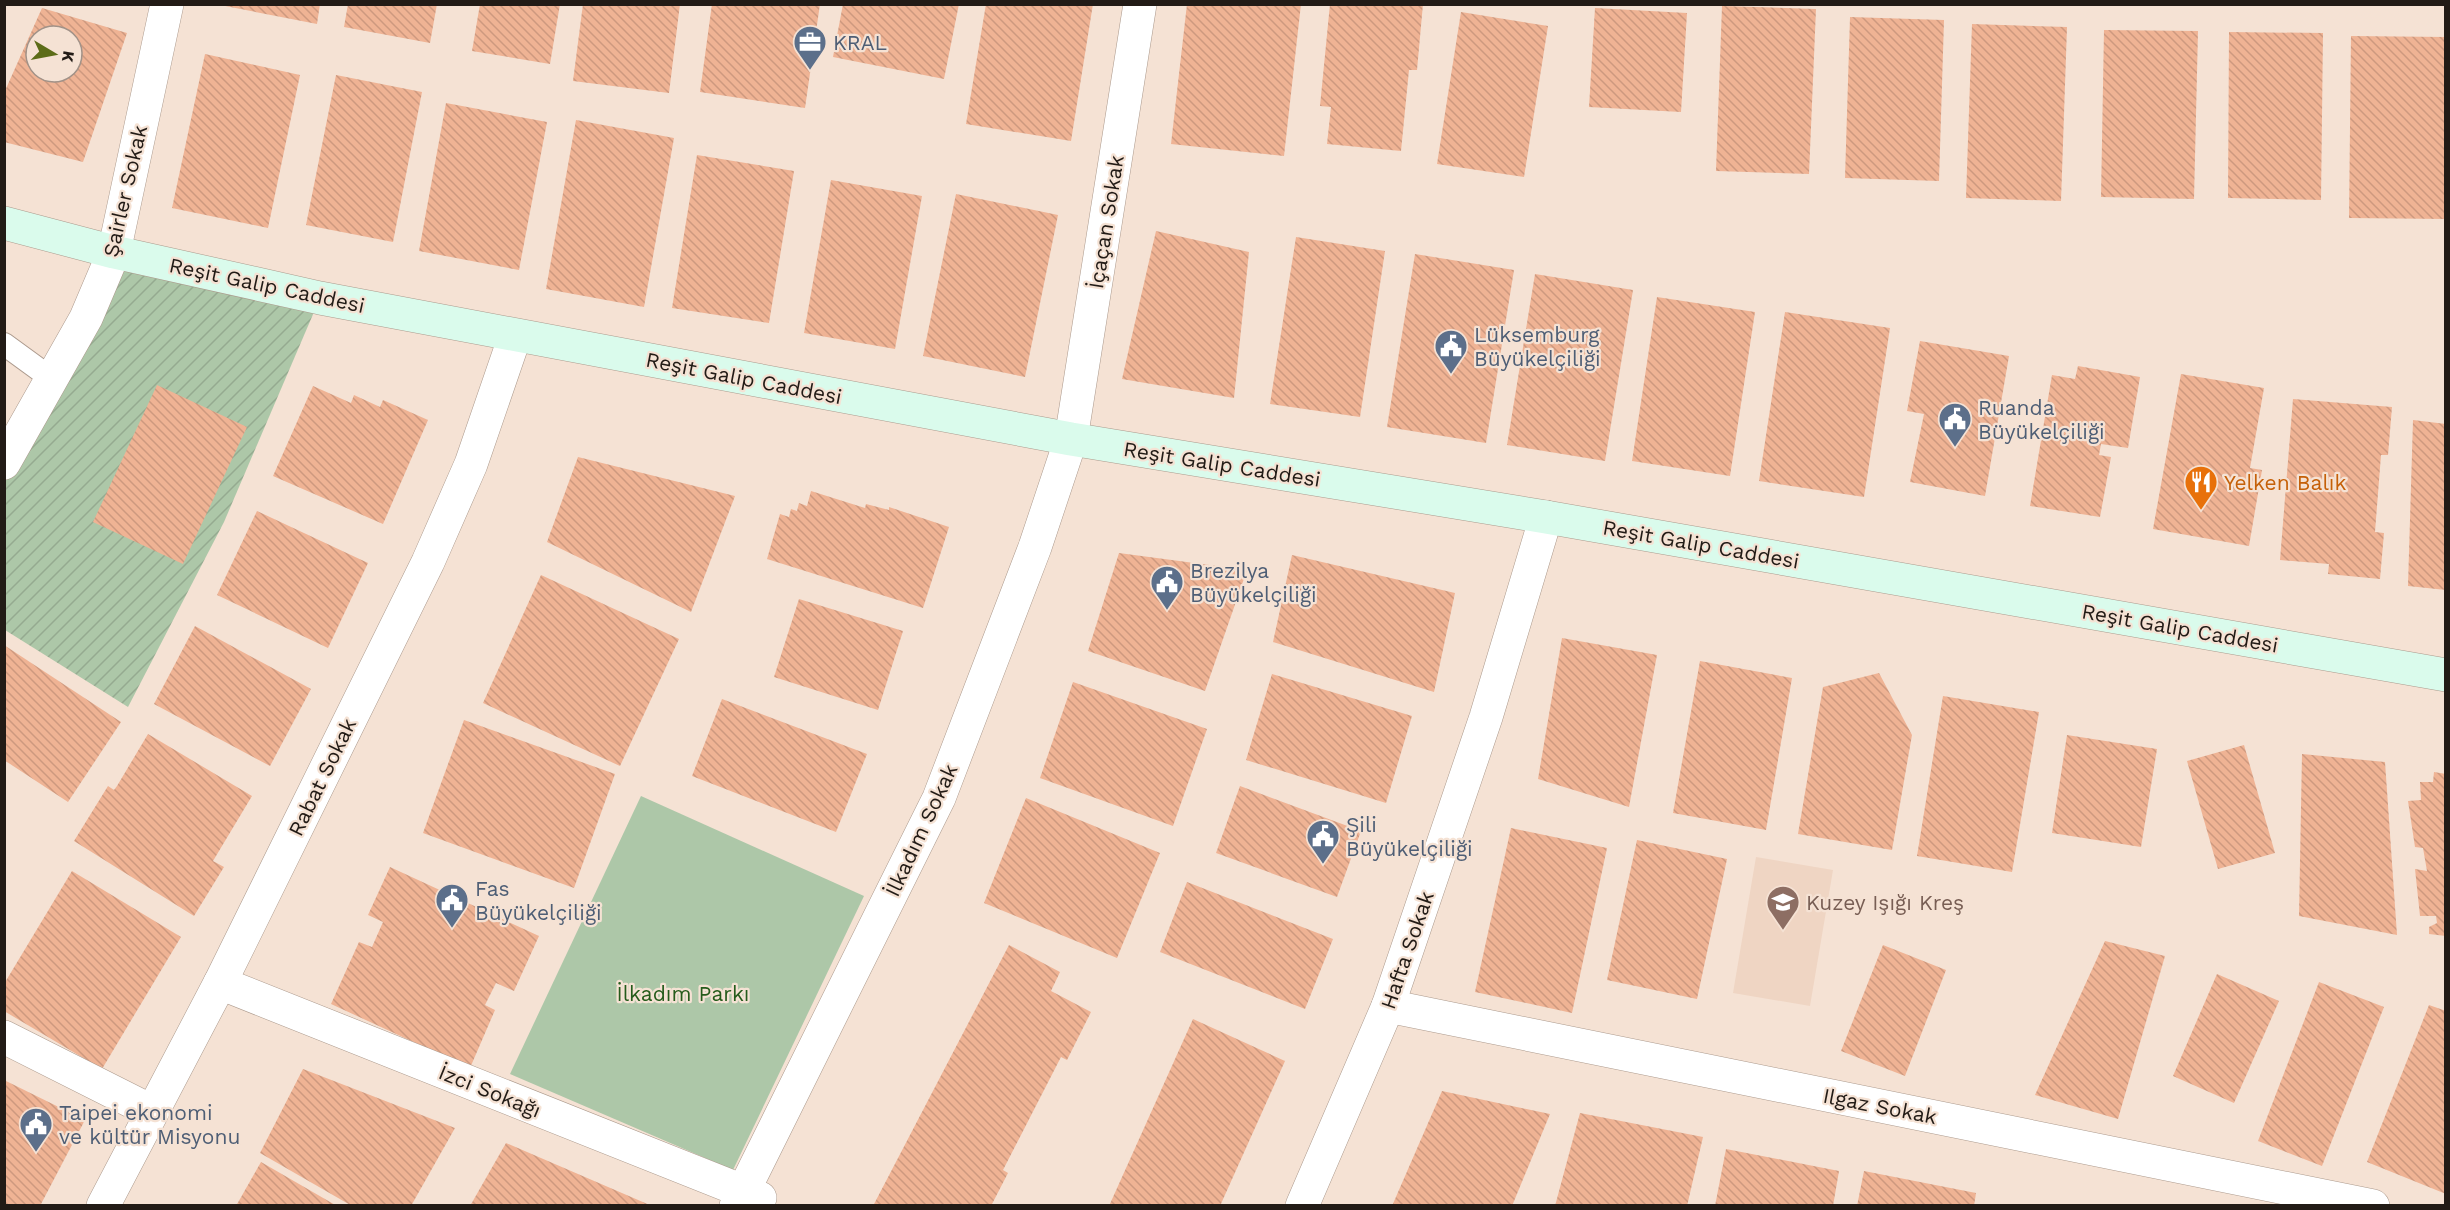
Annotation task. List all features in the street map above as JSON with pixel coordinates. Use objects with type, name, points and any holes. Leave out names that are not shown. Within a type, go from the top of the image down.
[{"type":"main road","name":"Reşit Galip Caddesi","points":[[4,223],[114,252],[320,298],[1071,439],[1546,517],[2445,675]]},
{"type":"street","name":"Şairler Sokak","points":[[4,463],[86,318],[114,252],[167,4]]},
{"type":"street","name":"İçaçan Sokak","points":[[1071,439],[1140,4]]},
{"type":"street","name":"Rabat Sokak","points":[[103,1206],[220,983],[428,562],[471,464],[515,336]]},
{"type":"street","name":"İlkadım Sokak","points":[[746,1198],[939,798],[1035,547],[1071,439]]},
{"type":"street","name":"Hafta Sokak","points":[[1302,1206],[1388,1006],[1486,717],[1546,517]]},
{"type":"street","name":"İzci Sokağı","points":[[220,983],[746,1198]]},
{"type":"street","name":"Ilgaz Sokak","points":[[1388,1006],[2373,1206]]},
{"type":"street","points":[[4,1037],[151,1111]]},
{"type":"lane","points":[[4,344],[52,379]]},
{"type":"shaded area","name":"Kuzey Işığı Kreş","points":[[1756,857],[1833,870],[1810,1006],[1733,993]]},
{"type":"green space","points":[[114,252],[320,298],[224,522],[128,707],[5,630],[5,463]]},
{"type":"green space","name":"İlkadım Parkı","points":[[641,796],[864,896],[733,1170],[510,1074]]},
{"type":"building","points":[[215,4],[320,4],[317,24]]},
{"type":"building","points":[[348,4],[437,4],[430,43],[344,27]]},
{"type":"building","points":[[480,4],[560,4],[550,64],[472,51]]},
{"type":"building","points":[[583,4],[680,4],[669,93],[573,81]]},
{"type":"building","points":[[712,4],[820,4],[805,108],[700,92]]},
{"type":"building","points":[[843,4],[959,4],[944,79],[833,57]]},
{"type":"building","points":[[986,4],[1093,4],[1071,141],[966,124]]},
{"type":"building","points":[[1187,4],[1301,4],[1284,156],[1171,144]]},
{"type":"building","points":[[1330,4],[1423,4],[1417,70],[1409,70],[1401,151],[1327,144],[1331,107],[1320,106]]},
{"type":"building","points":[[1722,6],[1816,9],[1809,174],[1716,171]]},
{"type":"building","points":[[42,8],[127,33],[83,162],[4,142],[4,93],[24,48],[24,84],[84,84],[84,24],[35,24]]},
{"type":"building","points":[[1595,8],[1687,13],[1681,112],[1589,107]]},
{"type":"building","points":[[1461,12],[1548,26],[1524,177],[1437,164]]},
{"type":"building","points":[[1850,17],[1944,20],[1939,181],[1845,178]]},
{"type":"building","points":[[1972,24],[2067,27],[2061,201],[1966,198]]},
{"type":"building","points":[[2104,30],[2198,31],[2194,199],[2101,197]]},
{"type":"building","points":[[2229,32],[2323,33],[2321,200],[2228,198]]},
{"type":"building","points":[[2351,36],[2446,37],[2446,219],[2349,218]]},
{"type":"building","points":[[205,54],[300,75],[268,228],[172,208]]},
{"type":"building","points":[[336,75],[422,92],[393,242],[306,225]]},
{"type":"building","points":[[446,103],[547,122],[519,270],[419,251]]},
{"type":"building","points":[[576,120],[674,138],[644,307],[546,289]]},
{"type":"building","points":[[697,155],[794,171],[769,323],[672,308]]},
{"type":"building","points":[[831,180],[922,196],[895,349],[804,333]]},
{"type":"building","points":[[956,194],[1058,215],[1025,377],[923,356]]},
{"type":"building","points":[[1156,231],[1249,252],[1234,398],[1122,379]]},
{"type":"building","points":[[1296,237],[1385,251],[1360,417],[1270,404]]},
{"type":"building","points":[[1415,254],[1514,270],[1486,443],[1387,427]]},
{"type":"building","points":[[1535,274],[1633,290],[1605,461],[1507,445]]},
{"type":"building","points":[[1657,297],[1755,312],[1730,476],[1632,461]]},
{"type":"building","points":[[1785,312],[1890,328],[1864,497],[1759,481]]},
{"type":"building","name":"Ruanda Büyükelçiliği","points":[[1920,341],[2009,356],[1985,496],[1910,482],[1924,414],[1907,411]]},
{"type":"building","points":[[2078,366],[2140,377],[2128,448],[2101,444],[2099,455],[2111,457],[2100,517],[2030,506],[2052,375],[2075,379]]},
{"type":"building","points":[[2181,374],[2264,388],[2250,468],[2262,470],[2249,546],[2153,529]]},
{"type":"building","points":[[157,385],[247,427],[183,564],[93,522]]},
{"type":"building","points":[[313,386],[351,403],[354,395],[380,407],[383,400],[428,420],[383,524],[273,476]]},
{"type":"building","points":[[2293,399],[2392,407],[2388,455],[2381,455],[2375,532],[2384,533],[2380,579],[2328,574],[2329,564],[2280,560]]},
{"type":"building","points":[[2413,420],[2446,424],[2446,590],[2408,586]]},
{"type":"building","points":[[578,457],[735,496],[691,612],[547,542]]},
{"type":"building","points":[[811,491],[865,508],[866,504],[889,510],[889,507],[949,527],[923,608],[767,559],[780,514],[789,517],[791,509],[797,511],[799,503],[807,506]]},
{"type":"building","points":[[257,511],[368,563],[328,648],[217,595]]},
{"type":"building","name":"Brezilya Büyükelçiliği","points":[[1119,553],[1247,570],[1205,691],[1088,651]]},
{"type":"building","points":[[1292,555],[1455,593],[1434,692],[1273,642]]},
{"type":"building","points":[[541,575],[679,639],[620,766],[483,703]]},
{"type":"building","points":[[799,599],[903,631],[878,710],[774,677]]},
{"type":"building","points":[[195,626],[311,689],[270,766],[154,704]]},
{"type":"building","points":[[1562,638],[1657,655],[1629,807],[1538,779]]},
{"type":"building","points":[[4,645],[121,722],[68,802],[4,760]]},
{"type":"building","points":[[1700,661],[1792,678],[1766,830],[1673,813]]},
{"type":"building","points":[[1879,673],[1912,735],[1892,850],[1798,834],[1823,687]]},
{"type":"building","points":[[1272,674],[1412,716],[1386,803],[1246,760]]},
{"type":"building","points":[[1073,682],[1207,729],[1173,826],[1040,778]]},
{"type":"building","points":[[1943,696],[2039,712],[2012,872],[1917,856]]},
{"type":"building","points":[[722,699],[867,754],[836,832],[692,776]]},
{"type":"building","points":[[464,720],[615,774],[574,888],[423,833]]},
{"type":"building","points":[[148,734],[252,796],[213,861],[224,867],[194,916],[74,841],[108,786],[114,790],[117,786]]},
{"type":"building","points":[[2067,735],[2157,749],[2141,847],[2052,833]]},
{"type":"building","points":[[2244,745],[2275,853],[2218,869],[2187,761]]},
{"type":"building","points":[[2302,754],[2385,762],[2397,935],[2299,916]]},
{"type":"building","points":[[2434,772],[2446,774],[2446,936],[2429,934],[2429,927],[2437,923],[2436,916],[2420,916],[2415,869],[2427,871],[2423,848],[2415,847],[2408,801],[2421,800],[2420,782],[2433,782]]},
{"type":"building","points":[[1240,786],[1361,831],[1337,897],[1216,853]]},
{"type":"building","points":[[1026,798],[1160,853],[1117,958],[984,903]]},
{"type":"building","points":[[1511,828],[1607,848],[1572,1013],[1475,992]]},
{"type":"building","points":[[1637,840],[1727,859],[1697,999],[1607,980]]},
{"type":"building","points":[[390,867],[539,936],[514,991],[496,983],[485,1005],[495,1010],[470,1068],[331,1004],[359,942],[372,947],[383,922],[368,915]]},
{"type":"building","points":[[72,871],[181,937],[102,1069],[4,1011],[4,984]]},
{"type":"building","points":[[1187,882],[1333,939],[1305,1009],[1160,952]]},
{"type":"building","points":[[2105,941],[2165,956],[2118,1119],[2035,1095]]},
{"type":"building","points":[[1009,945],[1060,972],[1051,991],[1091,1012],[1067,1060],[1061,1057],[1003,1170],[1008,1173],[991,1206],[873,1206]]},
{"type":"building","points":[[1883,945],[1946,970],[1905,1076],[1841,1051]]},
{"type":"building","points":[[2217,974],[2279,1001],[2234,1103],[2173,1076]]},
{"type":"building","points":[[2319,982],[2384,1007],[2322,1166],[2258,1141]]},
{"type":"building","points":[[2429,1005],[2446,1011],[2446,1194],[2367,1162]]},
{"type":"building","points":[[1193,1019],[1285,1061],[1220,1206],[1109,1206]]},
{"type":"building","points":[[303,1069],[455,1128],[411,1206],[352,1206],[260,1153]]},
{"type":"building","name":"Taipei ekonomi ve kültür Misyonu","points":[[4,1080],[85,1120],[40,1206],[4,1206]]},
{"type":"building","points":[[1442,1091],[1550,1114],[1512,1206],[1392,1206]]},
{"type":"building","points":[[1580,1113],[1703,1137],[1687,1206],[1555,1206]]},
{"type":"building","points":[[506,1143],[652,1206],[470,1206]]},
{"type":"building","points":[[1726,1149],[1839,1171],[1833,1206],[1715,1206]]},
{"type":"building","points":[[261,1162],[337,1206],[236,1206]]},
{"type":"building","points":[[1864,1171],[1976,1193],[1974,1206],[1857,1206]]},
{"type":"place","name":"KRAL","points":[[810,71]]},
{"type":"place","name":"Lüksemburg Büyükelçiliği","points":[[1451,375]]},
{"type":"place","name":"Ruanda Büyükelçiliği","points":[[1955,448]]},
{"type":"place","name":"Yelken Balık","points":[[2201,511]]},
{"type":"place","name":"Brezilya Büyükelçiliği","points":[[1167,611]]},
{"type":"place","name":"Şili Büyükelçiliği","points":[[1323,865]]},
{"type":"place","name":"Fas Büyükelçiliği","points":[[452,929]]},
{"type":"place","name":"Kuzey Işığı Kreş","points":[[1783,931]]},
{"type":"place","name":"Taipei ekonomi ve kültür Misyonu","points":[[36,1153]]}]
